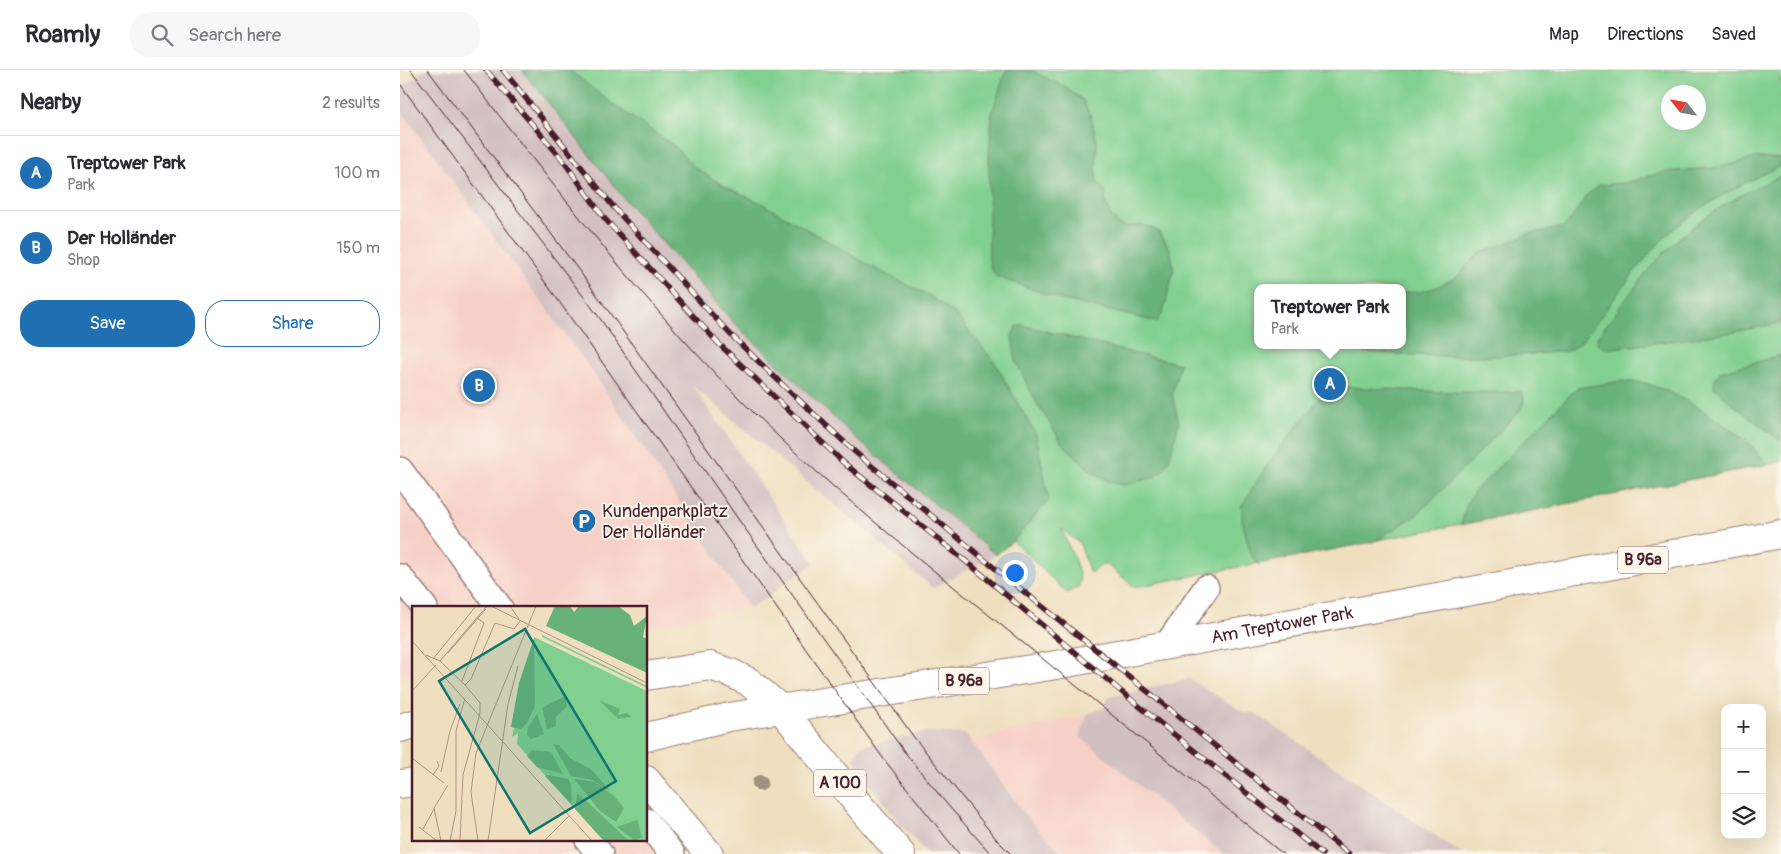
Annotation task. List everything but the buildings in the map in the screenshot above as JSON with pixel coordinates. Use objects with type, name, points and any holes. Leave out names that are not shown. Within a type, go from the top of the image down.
[{"type":"main road","name":"Am Treptower Park","points":[[648,737],[729,717],[944,684],[1781,534]]},
{"type":"main road","points":[[648,676],[710,666],[749,682],[782,710]]},
{"type":"main road","name":"A 100","points":[[782,710],[901,854]]},
{"type":"main road","points":[[648,782],[709,854]]},
{"type":"lane","points":[[400,470],[499,606]]},
{"type":"lane","points":[[400,577],[422,606]]},
{"type":"lane","points":[[1167,645],[1206,588]]},
{"type":"lane","points":[[648,824],[672,854]]},
{"type":"lane","points":[[590,842],[600,854]]},
{"type":"shaded area","points":[[425,70],[522,70],[626,201],[735,324],[859,441],[996,555],[933,588],[692,385],[814,563],[750,609],[597,378],[400,109],[400,88]]},
{"type":"shaded area","points":[[400,109],[597,378],[748,606],[648,627],[648,606],[412,606],[412,676],[400,678]]},
{"type":"shaded area","points":[[1189,679],[1243,712],[1255,713],[1462,854],[1223,854],[1080,737],[1087,715],[1104,708],[1109,697]]},
{"type":"shaded area","points":[[1087,715],[1080,737],[1223,854],[1063,854],[1028,819],[971,740]]},
{"type":"shaded area","points":[[927,732],[966,734],[1028,819],[1063,854],[927,854],[896,819],[858,768],[854,758],[860,746]]},
{"type":"shaded area","points":[[473,842],[648,842],[661,854],[416,854]]},
{"type":"green space","points":[[522,70],[569,70],[610,102],[675,147],[694,167],[726,187],[761,203],[876,269],[930,296],[955,314],[995,363],[1036,435],[1049,500],[1013,541],[996,555],[859,441],[735,324],[626,201]]},
{"type":"green space","points":[[560,70],[1781,70],[1781,462],[1135,587],[1105,563],[1090,573],[1080,544],[1062,529],[1077,567],[1080,582],[1078,587],[1067,593],[1013,541],[1039,511]]},
{"type":"green space","points":[[1006,70],[1030,70],[1063,86],[1083,100],[1091,117],[1097,141],[1096,180],[1105,192],[1106,204],[1111,215],[1118,224],[1125,227],[1142,225],[1159,232],[1170,249],[1174,269],[1164,310],[1157,322],[1063,300],[997,277],[992,271],[989,261],[989,157],[992,113]]},
{"type":"green space","points":[[1755,158],[1781,158],[1781,166],[1718,198],[1673,230],[1640,265],[1582,341],[1566,351],[1496,356],[1426,356],[1332,349],[1406,349],[1406,293],[1420,292],[1437,287],[1457,277],[1478,254],[1531,233],[1562,228],[1571,219],[1588,194],[1599,185],[1625,183],[1664,172],[1721,167]]},
{"type":"green space","points":[[1781,176],[1781,323],[1729,333],[1608,349],[1601,347],[1597,342],[1598,336],[1645,275],[1676,241],[1700,221],[1726,204]]},
{"type":"green space","points":[[1022,325],[1180,364],[1172,394],[1179,423],[1169,460],[1162,472],[1151,478],[1124,485],[1113,483],[1091,471],[1062,443],[1035,400],[1016,362],[1012,336],[1016,327]]},
{"type":"green space","points":[[1781,355],[1781,441],[1731,403],[1714,387],[1715,379],[1720,372]]},
{"type":"green space","points":[[1622,381],[1645,383],[1667,391],[1696,406],[1747,441],[1768,464],[1461,525],[1467,503],[1474,492],[1577,388]]},
{"type":"green space","points":[[1327,386],[1444,392],[1521,392],[1524,400],[1519,412],[1417,515],[1373,542],[1258,564],[1251,555],[1242,520],[1241,507],[1267,465]]},
{"type":"tram line","points":[[411,70],[599,317],[736,516],[903,750],[991,854]]},
{"type":"tram line","points":[[428,70],[589,284],[913,736],[997,840],[1011,854]]},
{"type":"tram line","points":[[464,70],[568,204],[640,291],[716,375],[784,442],[903,545],[1283,854]]},
{"type":"tram line","points":[[400,84],[553,293],[883,758],[959,854]]},
{"type":"railway","points":[[486,70],[562,159],[605,219],[718,343],[845,464],[1322,854]]},
{"type":"railway","points":[[503,70],[616,210],[729,333],[855,452],[986,561],[1349,854]]},
{"type":"place","name":"Treptower Park","points":[[1330,384]]},
{"type":"place","name":"Der Holländer","points":[[479,386]]},
{"type":"place","name":"Kundenparkplatz Der Holländer","points":[[584,521]]}]
